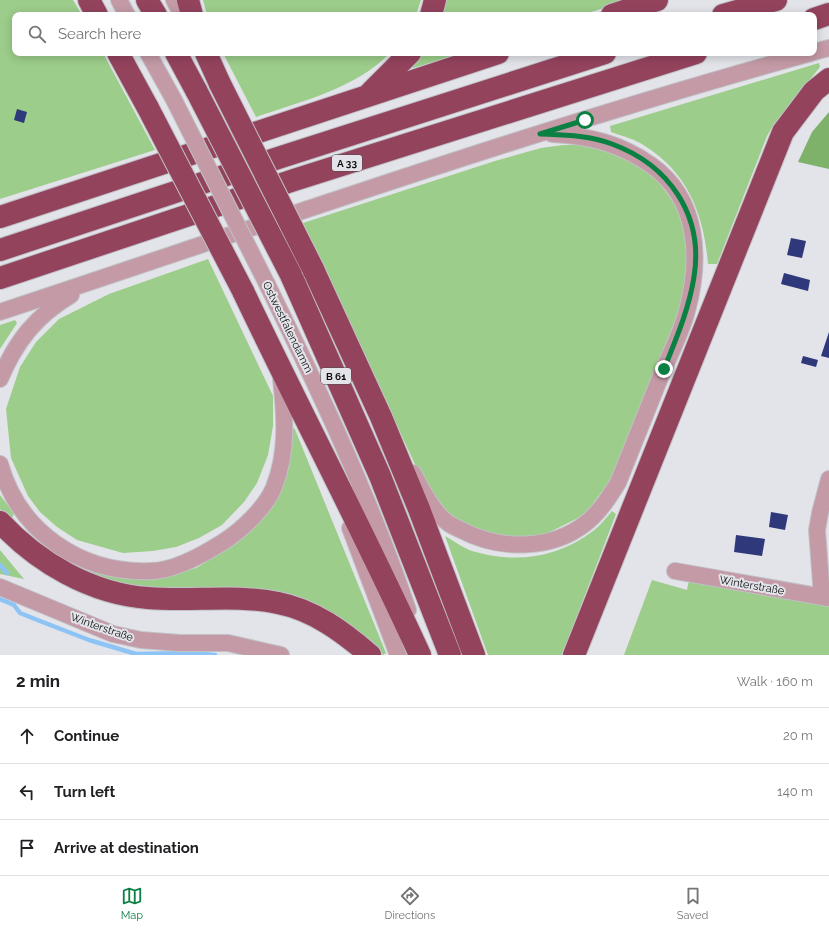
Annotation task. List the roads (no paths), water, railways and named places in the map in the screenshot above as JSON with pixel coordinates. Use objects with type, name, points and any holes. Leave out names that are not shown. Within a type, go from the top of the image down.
[{"type":"highway","points":[[89,0],[95,12]]},
{"type":"highway","points":[[147,0],[154,12]]},
{"type":"highway","points":[[188,0],[191,12]]},
{"type":"highway","points":[[432,12],[435,0]]},
{"type":"highway","points":[[621,12],[657,0]]},
{"type":"highway","points":[[734,12],[776,0]]},
{"type":"highway","points":[[817,18],[829,14]]},
{"type":"highway","points":[[120,56],[243,292],[280,369],[380,566],[420,655]]},
{"type":"highway","name":"Ostwestfalendamm","points":[[178,56],[291,275],[380,476],[450,655]]},
{"type":"highway","points":[[364,98],[407,56]]},
{"type":"highway","points":[[0,217],[489,56]]},
{"type":"highway","name":"A 33","points":[[0,250],[282,156],[595,56]]},
{"type":"highway","name":"A 33","points":[[0,278],[294,180],[687,56]]},
{"type":"highway","points":[[210,65],[313,269],[380,417],[419,509],[474,655]]},
{"type":"highway","points":[[574,655],[782,132],[814,92],[829,79]]},
{"type":"highway","points":[[0,522],[36,556],[77,578],[121,594],[148,598],[255,599],[280,603],[304,611],[326,622],[351,639],[370,655]]},
{"type":"street","points":[[119,0],[125,12]]},
{"type":"street","points":[[174,0],[180,12]]},
{"type":"street","points":[[817,51],[829,48]]},
{"type":"street","name":"Ostwestfalendamm","points":[[150,56],[174,100],[304,360],[357,479],[400,584],[424,655]]},
{"type":"street","points":[[0,312],[540,134],[737,73],[800,56]]},
{"type":"street","points":[[380,417],[404,455],[430,504],[448,523],[474,536],[497,543],[517,545],[541,543],[566,536],[586,523],[604,504],[618,483],[687,312],[695,275],[695,241],[691,222],[680,194],[663,174],[637,156],[612,144],[579,136],[540,134]]},
{"type":"street","points":[[0,379],[9,359],[25,334],[52,307],[77,292],[116,274]]},
{"type":"street","points":[[0,464],[5,482],[31,524],[72,554],[95,564],[121,570],[152,572],[184,563],[208,552],[233,535],[256,513],[274,488],[282,459],[285,430],[280,369]]},
{"type":"street","points":[[280,369],[345,517],[398,655]]},
{"type":"street","points":[[825,597],[817,530],[829,479]]},
{"type":"street","name":"Winterstraße","points":[[675,571],[825,597]]},
{"type":"street","name":"Winterstraße","points":[[0,587],[83,623],[120,635],[141,640],[180,644],[228,643],[280,655]]},
{"type":"waterway","points":[[0,565],[7,573]]},
{"type":"waterway","points":[[0,599],[14,605],[20,613],[89,640],[136,654],[190,653],[215,655]]}]
